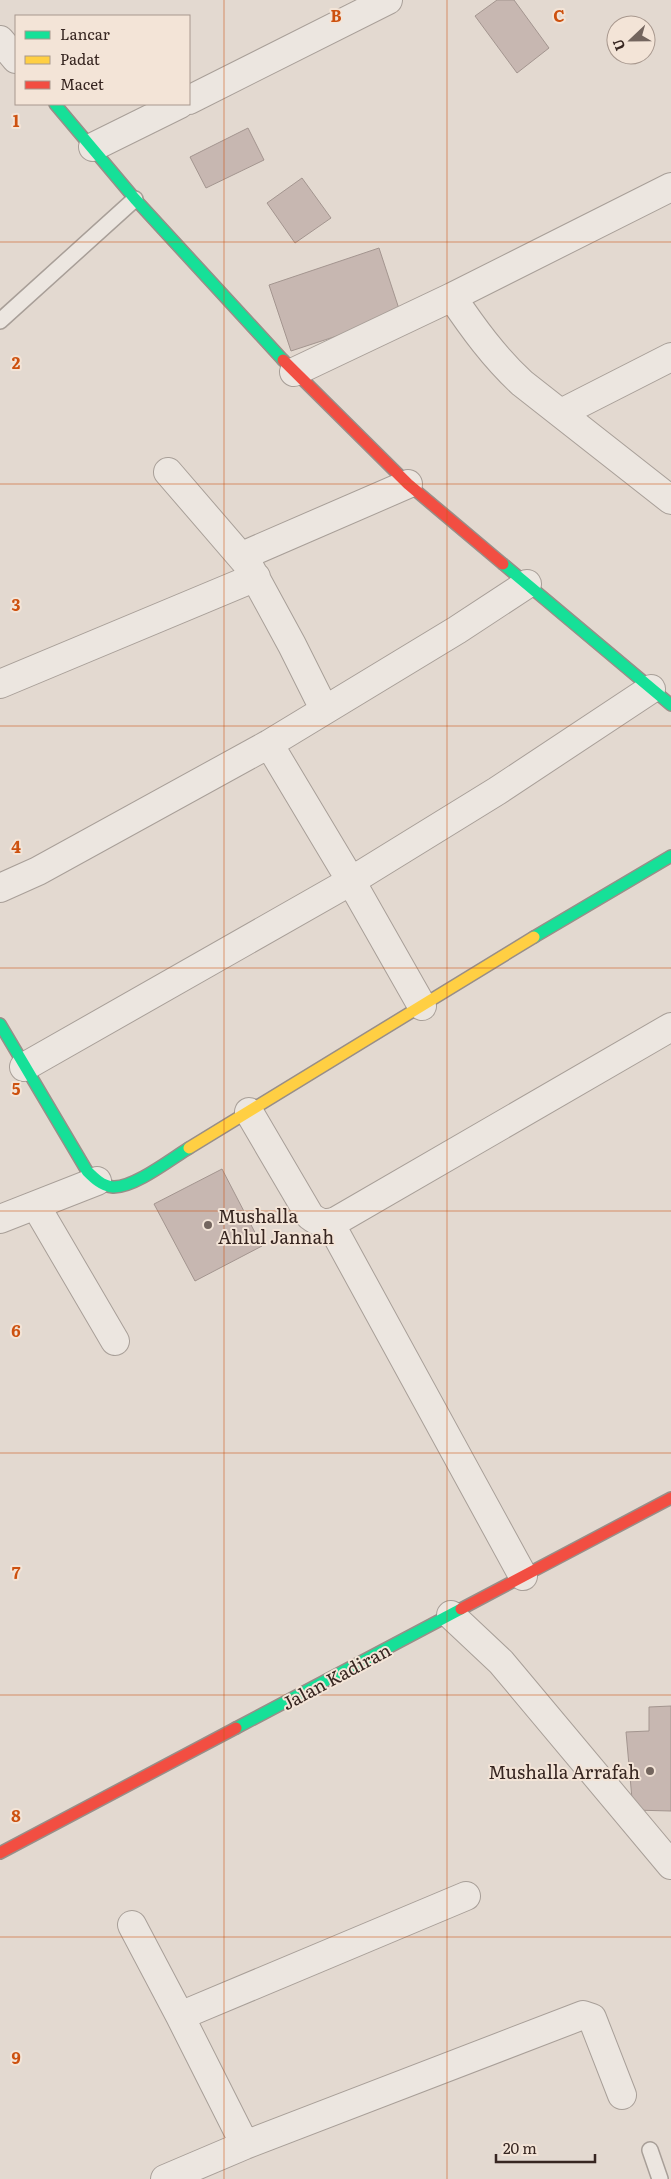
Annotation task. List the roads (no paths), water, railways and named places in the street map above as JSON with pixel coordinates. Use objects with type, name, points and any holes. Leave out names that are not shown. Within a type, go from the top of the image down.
[{"type":"street","points":[[190,99],[388,0]]},
{"type":"street","points":[[0,40],[15,58]]},
{"type":"street","points":[[13,1059],[351,880],[497,790],[661,697],[408,484],[294,372],[135,199],[56,105]]},
{"type":"street","points":[[93,147],[178,105]]},
{"type":"street","points":[[294,372],[452,297],[671,187]]},
{"type":"street","points":[[452,297],[500,362],[560,413],[671,500]]},
{"type":"street","points":[[560,413],[671,357]]},
{"type":"street","points":[[168,472],[249,567],[324,709]]},
{"type":"street","points":[[0,684],[249,567],[408,484]]},
{"type":"street","points":[[0,888],[47,866],[268,744],[457,630],[527,584]]},
{"type":"street","points":[[268,744],[351,880],[422,1006]]},
{"type":"street","points":[[0,1024],[13,1059],[87,1171],[97,1181],[107,1187],[116,1188],[128,1185],[529,940],[671,856]]},
{"type":"street","points":[[250,1112],[310,1216],[319,1222],[330,1223],[395,1188],[671,1027]]},
{"type":"street","points":[[0,1219],[97,1181]]},
{"type":"street","points":[[36,1206],[116,1341]]},
{"type":"street","points":[[330,1223],[523,1576]]},
{"type":"street","name":"Jalan Kadiran","points":[[0,1853],[671,1498]]},
{"type":"street","points":[[451,1615],[501,1662],[671,1865]]},
{"type":"street","points":[[180,2016],[466,1896]]},
{"type":"street","points":[[132,1926],[245,2145]]},
{"type":"street","points":[[166,2179],[245,2145],[583,2015],[592,2018],[622,2095]]},
{"type":"lane","points":[[0,321],[135,199]]},
{"type":"lane","points":[[650,2150],[660,2179]]},
{"type":"place","name":"Mushalla Ahlul Jannah","points":[[208,1225]]},
{"type":"place","name":"Mushalla Arrafah","points":[[650,1771]]}]
